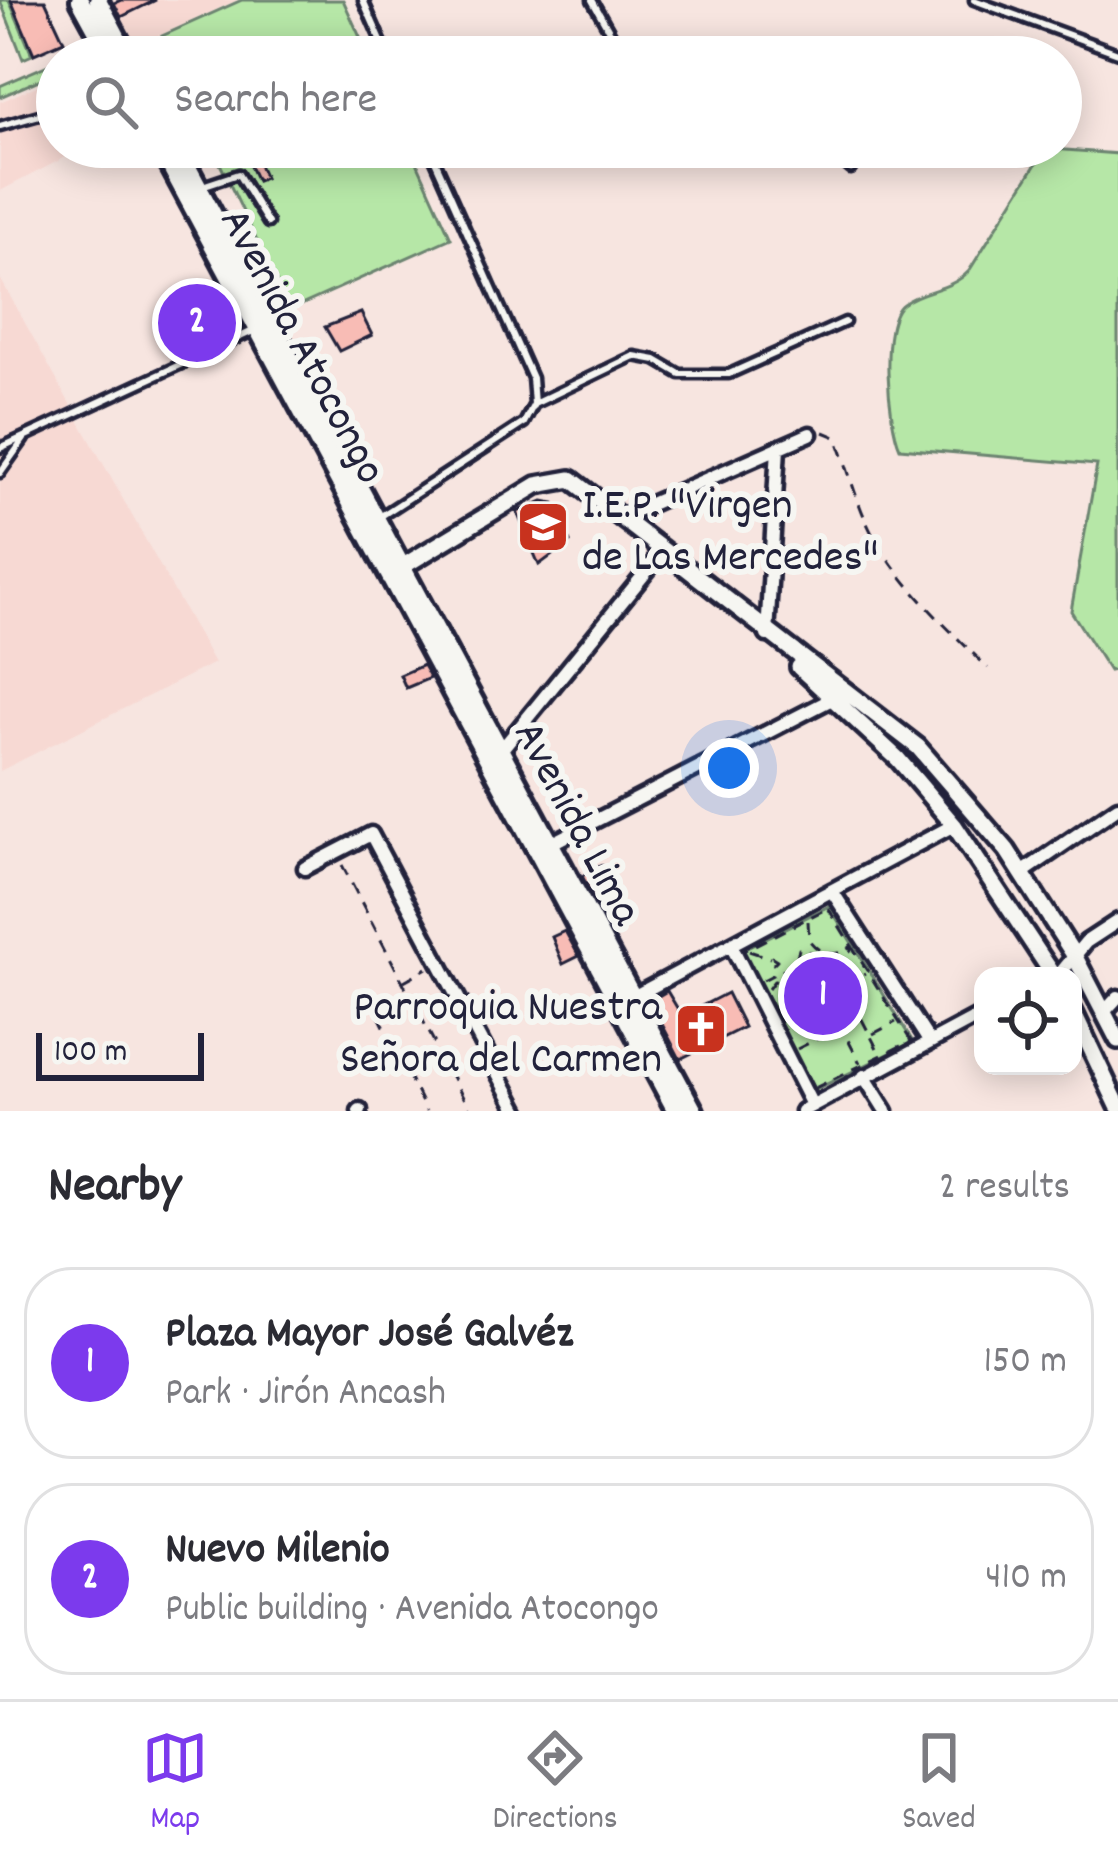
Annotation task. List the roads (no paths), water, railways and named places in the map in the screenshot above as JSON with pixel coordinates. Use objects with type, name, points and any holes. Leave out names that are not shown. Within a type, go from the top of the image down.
[{"type":"main road","points":[[80,0],[111,36]]},
{"type":"main road","points":[[98,0],[107,36]]},
{"type":"main road","name":"Avenida Atocongo","points":[[175,168],[396,570]]},
{"type":"main road","name":"Avenida Atocongo","points":[[184,168],[192,191]]},
{"type":"main road","name":"Avenida Lima","points":[[396,570],[502,749],[694,1111]]},
{"type":"main road","name":"Avenida Lima","points":[[396,570],[676,1111]]},
{"type":"street","points":[[621,517],[810,434]]},
{"type":"street","points":[[778,448],[767,635],[898,760],[954,825],[1050,967]]},
{"type":"street","points":[[396,570],[553,478],[571,479],[767,635],[918,747],[978,813],[1022,873],[1074,955],[1118,1040]]},
{"type":"street","points":[[502,749],[664,550]]},
{"type":"street","points":[[551,843],[832,699]]},
{"type":"street","points":[[1022,873],[1118,807]]},
{"type":"street","points":[[633,997],[736,948],[954,825]]},
{"type":"street","points":[[305,868],[371,834],[518,1111]]},
{"type":"street","points":[[832,891],[929,1041]]},
{"type":"street","points":[[1064,967],[1118,921]]},
{"type":"street","points":[[736,948],[807,1108],[861,1070],[974,1018]]},
{"type":"street","points":[[1105,1012],[1118,997]]},
{"type":"street","points":[[1082,1030],[1118,1106]]},
{"type":"street","points":[[861,1070],[886,1111]]},
{"type":"lane","points":[[363,0],[379,36]]},
{"type":"lane","points":[[592,0],[612,36]]},
{"type":"lane","points":[[974,0],[1072,36]]},
{"type":"lane","points":[[1082,40],[1118,53]]},
{"type":"lane","points":[[0,126],[36,116]]},
{"type":"lane","points":[[439,168],[524,356],[535,404]]},
{"type":"lane","points":[[192,191],[238,174],[268,223]]},
{"type":"lane","points":[[220,346],[206,315],[248,295]]},
{"type":"lane","points":[[368,519],[524,423],[535,404],[634,356],[656,359],[680,374],[729,374],[844,322]]},
{"type":"lane","points":[[0,448],[265,326]]},
{"type":"lane","points":[[0,473],[26,436]]},
{"type":"place","name":"Nuevo Milenio","points":[[197,323]]},
{"type":"place","name":"I.E.P. \"Virgen de Las Mercedes\"","points":[[543,527]]},
{"type":"place","name":"Plaza Mayor José Galvéz","points":[[823,996]]},
{"type":"place","name":"Parroquia Nuestra Señora del Carmen","points":[[701,1029]]}]
